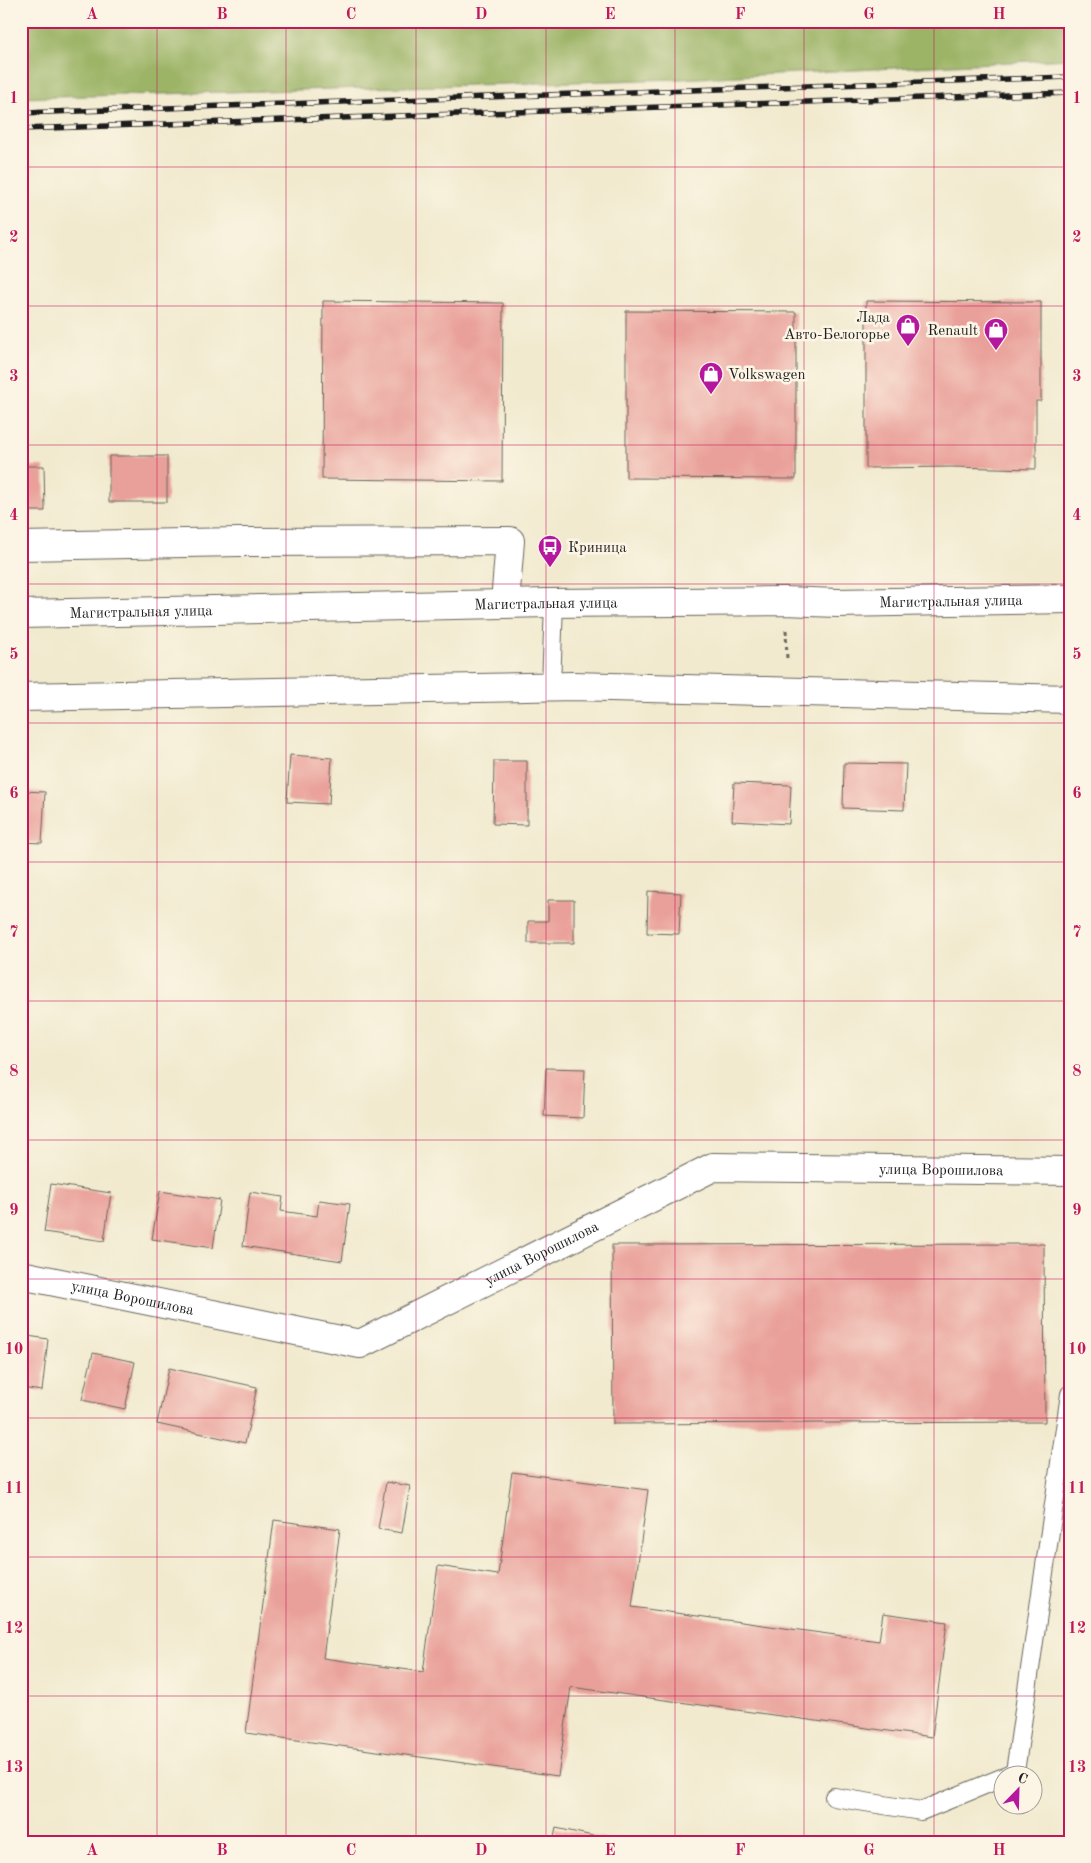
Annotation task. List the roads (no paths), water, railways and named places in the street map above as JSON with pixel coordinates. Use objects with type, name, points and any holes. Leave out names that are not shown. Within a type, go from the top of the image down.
[{"type":"street","points":[[21,546],[249,542],[510,541],[505,603]]},
{"type":"street","name":"Магистральная улица","points":[[21,614],[505,603],[784,601],[836,603],[1070,599]]},
{"type":"street","points":[[21,697],[552,687],[1070,699]]},
{"type":"street","name":"улица Ворошилова","points":[[21,1275],[360,1344],[712,1167],[1070,1171]]},
{"type":"lane","points":[[552,687],[554,603]]},
{"type":"lane","points":[[1016,1766],[1070,1394]]},
{"type":"lane","points":[[834,1797],[921,1812],[994,1781]]},
{"type":"railway","points":[[21,113],[1070,77]]},
{"type":"railway","points":[[21,129],[1070,93]]},
{"type":"place","name":"Лада Авто-Белогорье","points":[[908,347]]},
{"type":"place","name":"Renault","points":[[996,351]]},
{"type":"place","name":"Volkswagen","points":[[711,395]]},
{"type":"place","name":"Криница","points":[[550,568]]}]
